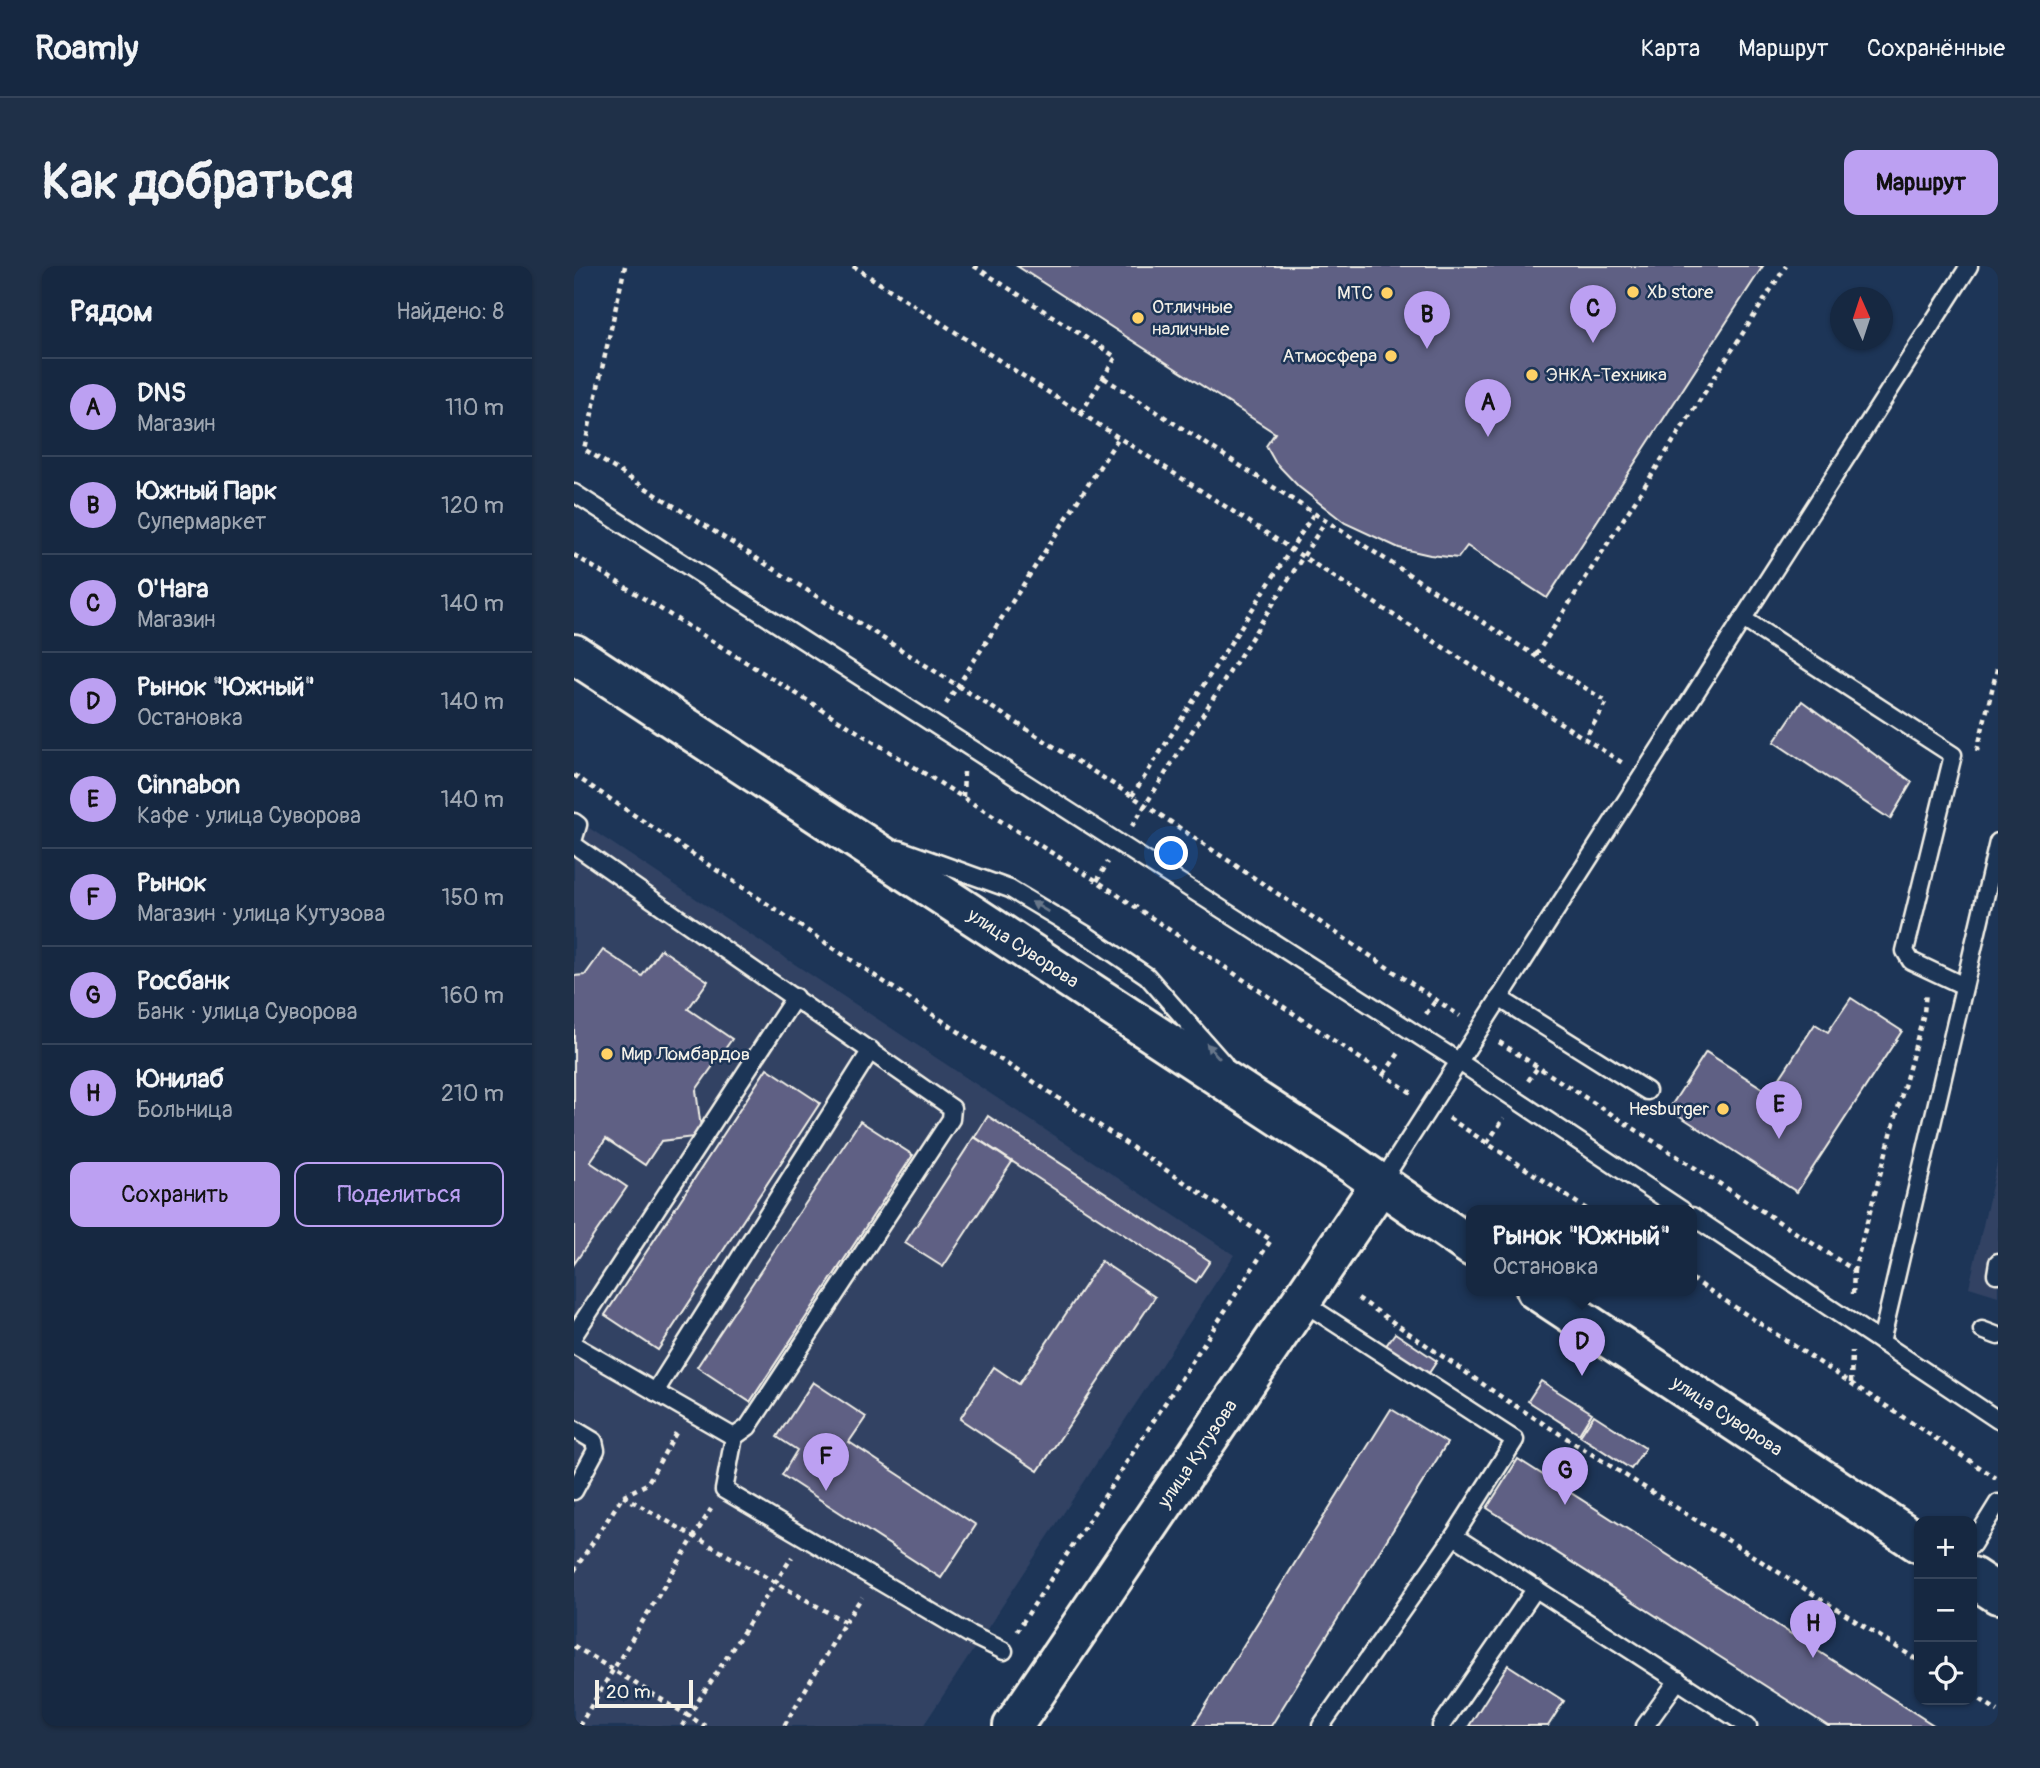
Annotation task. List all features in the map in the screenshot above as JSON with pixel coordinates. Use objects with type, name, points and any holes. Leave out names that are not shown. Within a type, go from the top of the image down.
[{"type":"main road","name":"улица Суворова","points":[[574,654],[1381,1183],[1466,1243]]},
{"type":"main road","name":"улица Кутузова","points":[[1013,1726],[1381,1183]]},
{"type":"main road","name":"улица Суворова","points":[[1545,1296],[1914,1540]]},
{"type":"main road","points":[[1975,1579],[1998,1594]]},
{"type":"lane","points":[[1381,1183],[1969,266]]},
{"type":"lane","points":[[574,493],[1458,1061],[1674,1205]]},
{"type":"lane","points":[[1742,619],[1953,755],[1905,944],[1911,961],[1964,986]]},
{"type":"lane","points":[[574,822],[578,825],[574,838]]},
{"type":"lane","points":[[1881,1342],[1998,842]]},
{"type":"lane","points":[[574,845],[949,1103],[952,1108],[951,1119],[748,1427],[734,1437],[724,1490],[1004,1651]]},
{"type":"lane","points":[[574,1335],[795,997]]},
{"type":"lane","points":[[1499,998],[1647,1091]]},
{"type":"lane","points":[[655,1392],[871,1050]]},
{"type":"lane","points":[[1697,1219],[1998,1420]]},
{"type":"lane","points":[[1998,1262],[1998,1275]]},
{"type":"lane","points":[[1300,1301],[1515,1440],[1454,1536],[1321,1726]]},
{"type":"lane","points":[[574,1345],[734,1437]]},
{"type":"lane","points":[[574,1429],[594,1441],[596,1450],[574,1490]]},
{"type":"lane","points":[[1977,1537],[1998,1503]]},
{"type":"lane","points":[[1454,1536],[1748,1726]]},
{"type":"lane","points":[[1441,1726],[1536,1588]]},
{"type":"lane","points":[[1645,1726],[1678,1680]]},
{"type":"path","points":[[625,266],[584,449],[1132,796],[1479,1029],[1854,1270],[1924,1013],[1928,969]]},
{"type":"path","points":[[853,266],[1642,776]]},
{"type":"path","points":[[974,266],[1116,357],[1081,413]]},
{"type":"path","points":[[1535,655],[1786,266]]},
{"type":"path","points":[[1104,378],[1607,702],[1585,738]]},
{"type":"path","points":[[933,723],[1119,437]]},
{"type":"path","points":[[1132,796],[1313,515]]},
{"type":"path","points":[[1097,881],[1325,522]]},
{"type":"path","points":[[574,555],[1097,881],[1580,1205]]},
{"type":"path","points":[[1974,760],[1998,665]]},
{"type":"path","points":[[574,775],[1271,1240],[1004,1651]]},
{"type":"path","points":[[1697,1282],[1998,1480]]},
{"type":"path","points":[[1358,1298],[1503,1398],[1914,1658]]},
{"type":"path","points":[[574,1571],[623,1496],[647,1484],[677,1436],[678,1423]]},
{"type":"path","points":[[579,1726],[692,1535],[724,1490]]},
{"type":"path","points":[[623,1496],[845,1622],[784,1726]]},
{"type":"path","points":[[682,1726],[774,1582]]},
{"type":"path","points":[[574,1646],[705,1726]]},
{"type":"path","points":[[1977,1697],[1998,1711]]},
{"type":"shaded area","points":[[574,818],[1234,1255],[923,1726],[574,1726]]},
{"type":"shaded area","points":[[1998,1159],[1998,1296],[1969,1287]]},
{"type":"building","points":[[1017,266],[1763,266],[1547,598],[1467,546],[1458,558],[1430,555],[1399,548],[1345,523],[1299,487],[1275,462],[1266,446],[1275,433]]},
{"type":"building","points":[[1802,701],[1912,782],[1890,819],[1774,742]]},
{"type":"building","points":[[661,949],[708,981],[688,1009],[732,1039],[696,1090],[702,1136],[661,1141],[645,1165],[606,1139],[590,1162],[627,1187],[574,1264],[574,976],[585,975],[603,950],[642,976]]},
{"type":"building","points":[[1851,998],[1902,1031],[1797,1192],[1669,1109],[1706,1052],[1770,1093],[1815,1024],[1828,1032]]},
{"type":"building","points":[[767,1068],[820,1103],[658,1350],[605,1315]]},
{"type":"building","points":[[988,1116],[1210,1261],[1196,1282],[975,1137]]},
{"type":"building","points":[[860,1121],[913,1155],[750,1402],[697,1367]]},
{"type":"building","points":[[974,1137],[1012,1162],[943,1267],[905,1243]]},
{"type":"building","points":[[1101,1261],[1155,1297],[1038,1471],[960,1419],[994,1367],[1019,1384]]},
{"type":"building","points":[[1395,1333],[1437,1361],[1427,1376],[1385,1347]]},
{"type":"building","points":[[1541,1381],[1592,1413],[1579,1434],[1528,1401]]},
{"type":"building","points":[[813,1382],[866,1417],[849,1442],[976,1525],[941,1578],[782,1475],[797,1450],[777,1437]]},
{"type":"building","points":[[1391,1409],[1447,1443],[1271,1726],[1193,1726]]},
{"type":"building","points":[[1594,1415],[1645,1448],[1631,1469],[1580,1436]]},
{"type":"building","points":[[1518,1459],[1935,1726],[1828,1726],[1487,1508]]},
{"type":"building","points":[[1508,1665],[1564,1701],[1548,1726],[1469,1726]]},
{"type":"place","name":"Xb store","points":[[1633,292]]},
{"type":"place","name":"МТС","points":[[1387,293]]},
{"type":"place","name":"Отличные наличные","points":[[1138,318]]},
{"type":"place","name":"O'Hara","points":[[1593,343]]},
{"type":"place","name":"Южный Парк","points":[[1427,349]]},
{"type":"place","name":"Атмосфера","points":[[1391,356]]},
{"type":"place","name":"ЭНКА-Техника","points":[[1532,375]]},
{"type":"place","name":"DNS","points":[[1488,437]]},
{"type":"place","name":"Мир Ломбардов","points":[[607,1054]]},
{"type":"place","name":"Hesburger","points":[[1723,1109]]},
{"type":"place","name":"Cinnabon","points":[[1779,1139]]},
{"type":"place","name":"Рынок \"Южный\"","points":[[1582,1376]]},
{"type":"place","name":"Рынок","points":[[826,1491]]},
{"type":"place","name":"Росбанк","points":[[1565,1505]]},
{"type":"place","name":"Юнилаб","points":[[1813,1658]]}]
